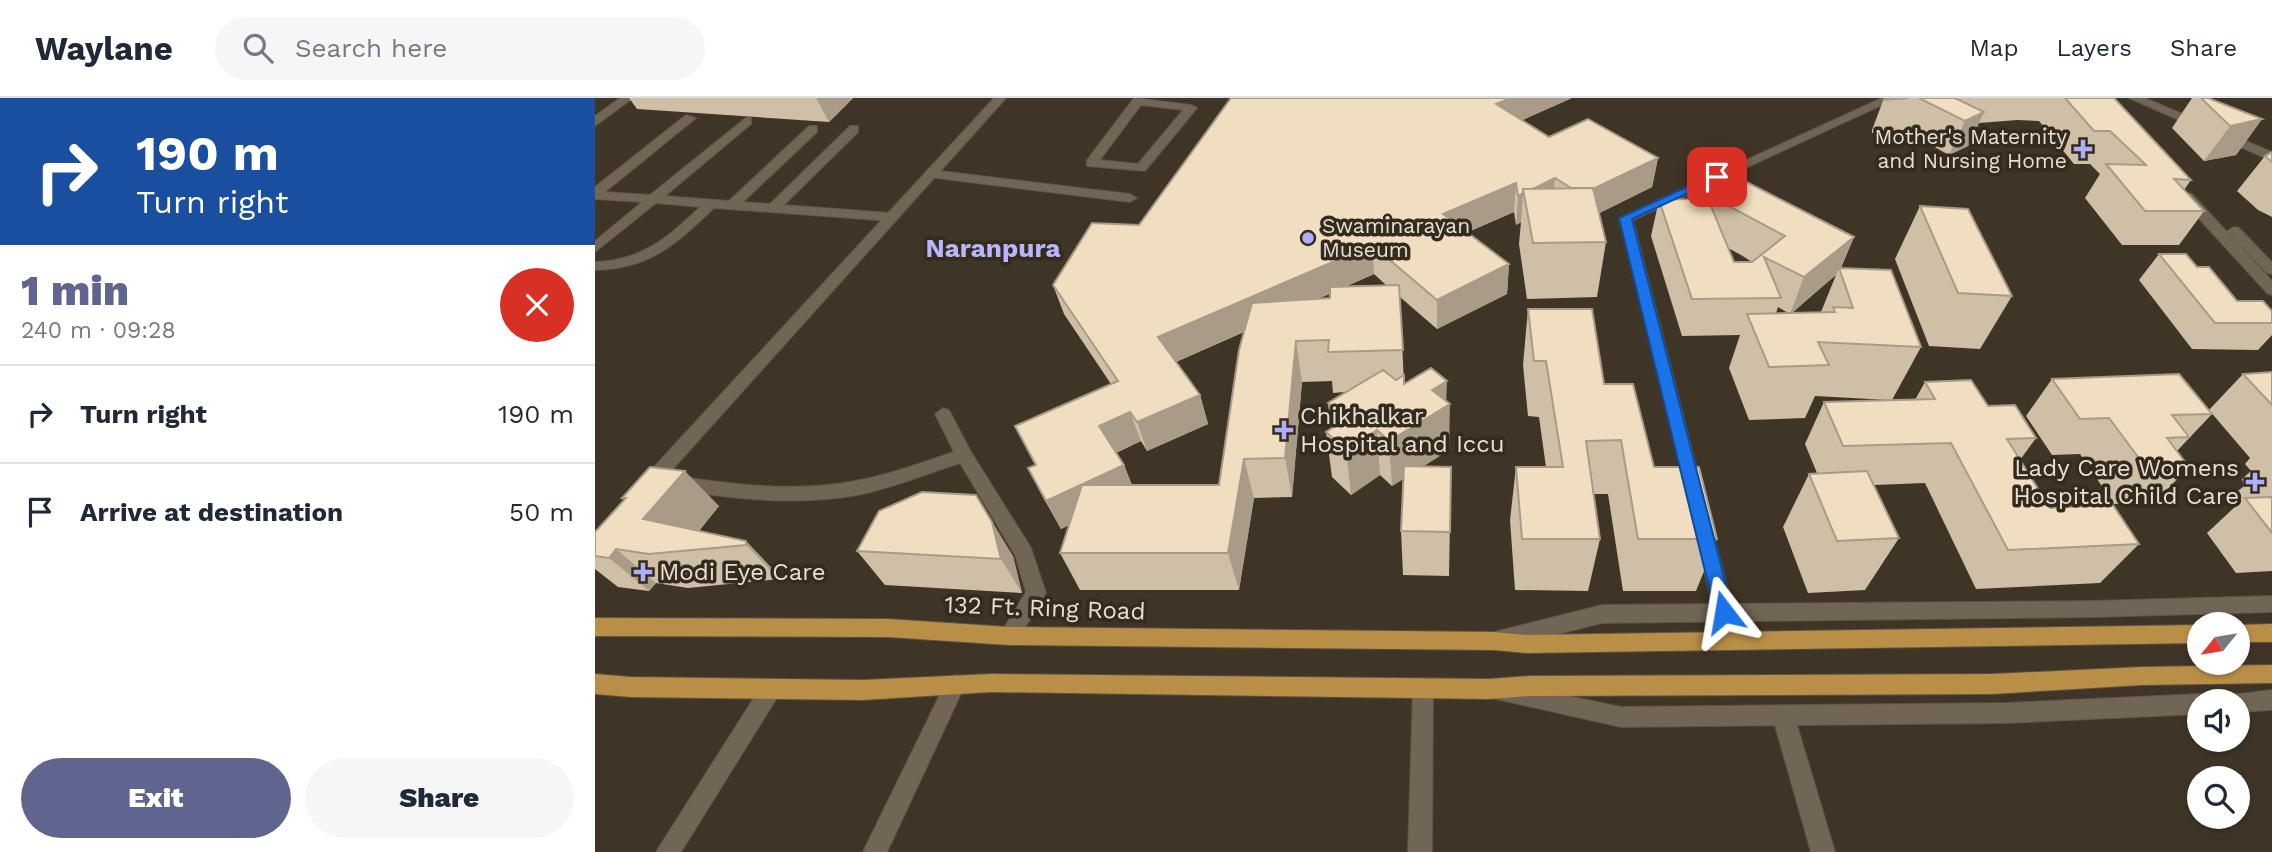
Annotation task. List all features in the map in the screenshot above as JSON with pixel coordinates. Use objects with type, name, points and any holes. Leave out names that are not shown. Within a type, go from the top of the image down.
[{"type":"main road","name":"132 Ft. Ring Road","points":[[595,627],[888,628],[1009,636],[1494,640],[1527,644],[2187,634]]},
{"type":"main road","points":[[2251,633],[2272,633]]},
{"type":"main road","points":[[595,684],[863,690],[991,683],[1489,689],[1530,686],[1992,684],[2142,676],[2272,674]]},
{"type":"street","points":[[595,122],[627,98]]},
{"type":"street","points":[[637,498],[1000,98]]},
{"type":"street","points":[[1724,612],[1626,218],[1891,98]]},
{"type":"street","points":[[2135,98],[2271,153]]},
{"type":"street","points":[[2160,98],[2271,153]]},
{"type":"street","points":[[1139,99],[1191,108],[1141,168],[1091,163],[1122,121],[1139,99]]},
{"type":"street","points":[[595,194],[689,118]]},
{"type":"street","points":[[595,248],[747,121]]},
{"type":"street","points":[[733,204],[813,129]]},
{"type":"street","points":[[774,208],[854,129]]},
{"type":"street","points":[[932,174],[1130,198]]},
{"type":"street","points":[[2272,271],[2187,189],[2272,290]]},
{"type":"street","points":[[595,194],[891,216]]},
{"type":"street","points":[[595,266],[610,267],[656,254],[712,203]]},
{"type":"street","points":[[943,414],[964,455],[1024,553],[1036,593],[1009,636]]},
{"type":"street","points":[[653,480],[711,488],[810,494],[859,488],[964,455]]},
{"type":"street","points":[[1494,640],[1602,614],[2092,609],[2272,604]]},
{"type":"street","points":[[875,852],[955,685]]},
{"type":"street","points":[[668,852],[771,689]]},
{"type":"street","points":[[1420,852],[1423,689]]},
{"type":"street","points":[[1489,689],[1621,717],[2007,713],[2187,705]]},
{"type":"street","points":[[2250,702],[2271,701]]},
{"type":"street","points":[[1783,715],[1823,852]]},
{"type":"building","name":"Swaminarayan Museum","points":[[1231,98],[1511,98],[1496,104],[1549,137],[1588,119],[1658,158],[1593,189],[1571,188],[1555,178],[1533,189],[1523,189],[1523,193],[1518,196],[1516,183],[1443,214],[1509,264],[1437,300],[1372,245],[1158,337],[1200,395],[1137,422],[1130,412],[1099,426],[1124,465],[1046,501],[1028,468],[1036,465],[1015,426],[1118,381],[1053,285],[1092,223],[1139,225]]},
{"type":"building","points":[[1919,98],[1955,98],[1984,112],[1965,121]]},
{"type":"building","points":[[2065,98],[2114,98],[2191,180],[2174,179],[2204,211],[2145,211],[2106,164],[2146,165],[2110,131],[2094,131]]},
{"type":"building","points":[[2201,98],[2208,98],[2262,119],[2230,126]]},
{"type":"building","points":[[2272,152],[2272,162],[2265,156]]},
{"type":"building","points":[[1731,174],[1854,237],[1804,277],[1764,257],[1781,298],[1692,299],[1659,200],[1688,199]],"holes":[[[1706,194],[1785,236],[1752,262],[1734,262]]]},
{"type":"building","points":[[1593,188],[1606,242],[1533,243],[1523,189]]},
{"type":"building","points":[[1920,206],[1968,209],[2012,296],[1958,293]]},
{"type":"building","points":[[2159,254],[2186,254],[2197,267],[2209,267],[2237,301],[2263,301],[2272,311],[2272,323],[2215,323]]},
{"type":"building","points":[[1839,268],[1891,270],[1921,347],[1818,342],[1829,365],[1769,367],[1747,314],[1835,312],[1833,307],[1853,308]]},
{"type":"building","points":[[1399,285],[1403,350],[1328,352],[1329,340],[1296,341],[1285,458],[1244,459],[1228,553],[1060,553],[1082,485],[1219,485],[1239,350],[1252,303],[1330,298],[1330,287]]},
{"type":"building","points":[[1528,309],[1592,309],[1604,384],[1633,384],[1654,467],[1699,467],[1717,539],[1638,539],[1621,440],[1586,441],[1600,539],[1522,539],[1516,467],[1563,467],[1546,361],[1534,361]]},
{"type":"building","points":[[1431,368],[1447,381],[1432,390],[1450,404],[1389,441],[1377,430],[1346,450],[1326,432],[1346,419],[1328,403],[1383,370],[1396,380],[1404,375],[1404,384]]},
{"type":"building","points":[[2272,372],[2272,405],[2243,374]]},
{"type":"building","points":[[2179,374],[2212,414],[2172,415],[2189,437],[2167,438],[2189,467],[2147,469],[2109,418],[2080,419],[2052,379]]},
{"type":"building","points":[[1971,380],[1988,406],[2015,405],[2036,438],[2007,439],[2050,508],[2113,505],[2139,544],[2008,550],[1951,443],[1843,446],[1824,402],[1935,399],[1925,382]]},
{"type":"building","points":[[1404,466],[1451,467],[1450,532],[1401,531]]},
{"type":"building","points":[[650,467],[685,471],[643,519],[746,541],[746,545],[649,554],[616,549],[609,558],[595,556],[595,532]]},
{"type":"building","points":[[1867,471],[1899,538],[1837,541],[1809,474]]},
{"type":"building","points":[[922,492],[976,495],[992,522],[1001,559],[857,551],[879,511]]},
{"type":"building","points":[[2272,497],[2272,533],[2245,498]]},
{"type":"place","name":"Mother's Maternity and Nursing Home","points":[[2083,149]]},
{"type":"place","name":"Swaminarayan Museum","points":[[1308,238]]},
{"type":"place","name":"Chikhalkar Hospital and Iccu","points":[[1284,430]]},
{"type":"place","name":"Lady Care Womens Hospital Child Care","points":[[2255,482]]},
{"type":"place","name":"Modi Eye Care","points":[[643,572]]},
{"type":"district","name":"Naranpura","points":[[993,248]]},
{"type":"route","points":[[1717,177],[1626,218],[1724,612]]}]
